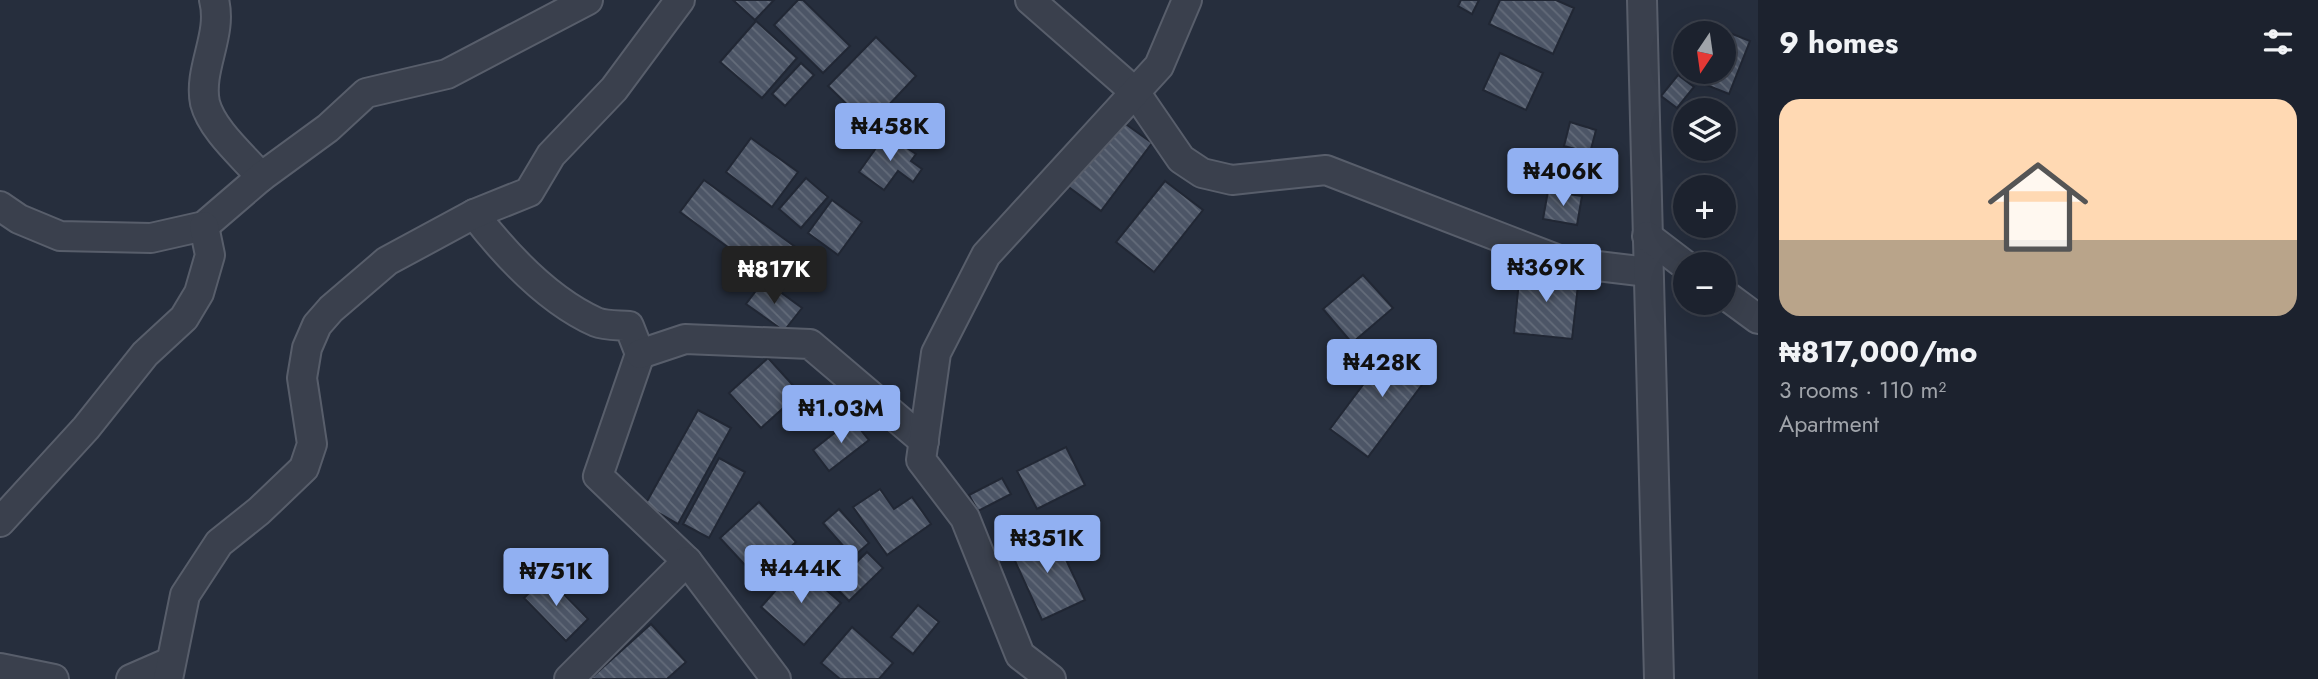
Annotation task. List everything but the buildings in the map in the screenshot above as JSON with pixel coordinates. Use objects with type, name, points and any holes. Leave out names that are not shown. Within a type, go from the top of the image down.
[{"type":"street","points":[[214,0],[214,42],[205,81],[205,103],[213,119],[261,177]]},
{"type":"street","points":[[0,206],[60,236],[151,238],[204,226],[261,177],[328,128],[366,93],[447,74],[588,0]]},
{"type":"street","points":[[131,679],[169,671],[185,595],[219,543],[259,511],[304,468],[312,444],[302,378],[307,348],[317,326],[331,309],[387,261],[474,214],[528,192],[551,155],[614,89],[680,0]]},
{"type":"street","points":[[1030,0],[1135,92],[1181,159],[1202,173],[1232,180],[1326,170],[1563,262],[1648,272]]},
{"type":"street","points":[[1051,679],[1020,655],[965,518],[921,460],[936,353],[986,255],[1159,66],[1187,0]]},
{"type":"street","points":[[1642,0],[1659,679]]},
{"type":"street","points":[[474,214],[505,255],[572,308],[599,323],[629,326],[640,354],[598,476],[687,561],[776,679]]},
{"type":"street","points":[[0,522],[86,428],[145,354],[184,318],[199,292],[209,255],[204,226]]},
{"type":"street","points":[[1647,236],[1673,256]]},
{"type":"street","points":[[1736,302],[1758,319]]},
{"type":"street","points":[[640,354],[685,339],[810,344],[924,441]]},
{"type":"street","points":[[569,679],[687,561]]},
{"type":"street","points":[[0,668],[54,679]]}]
